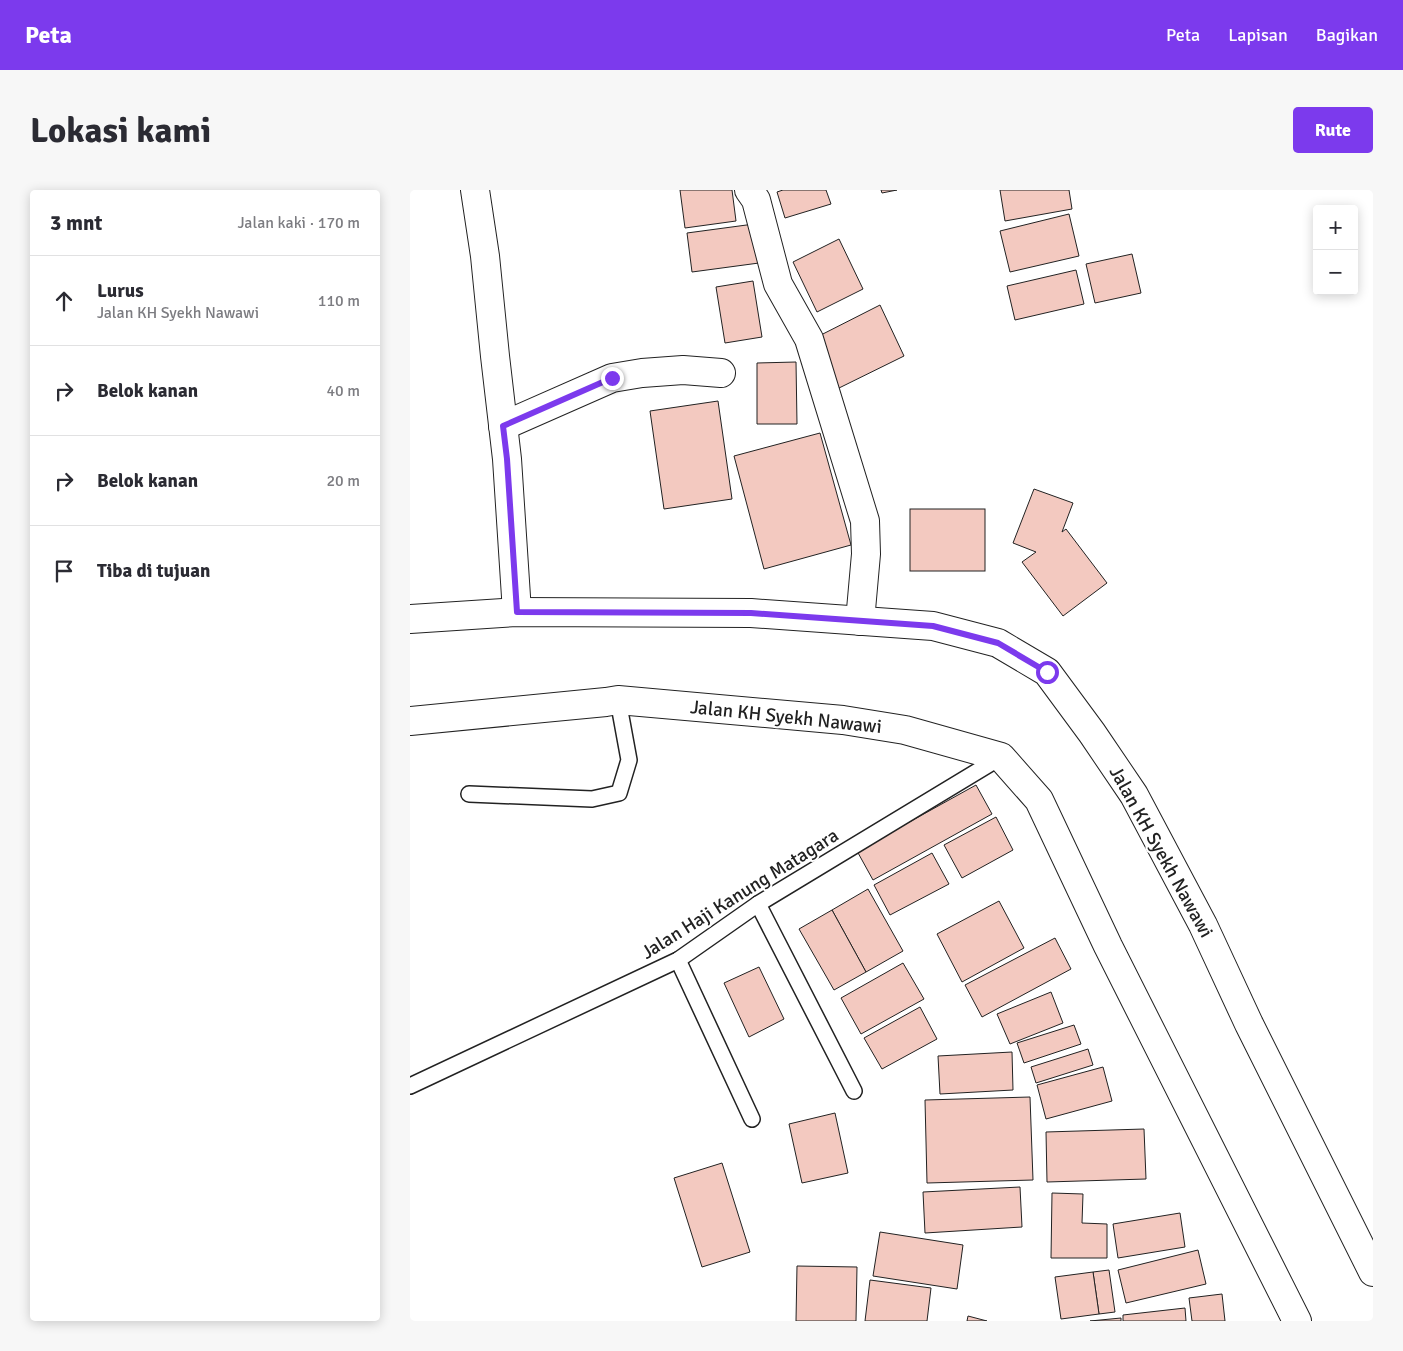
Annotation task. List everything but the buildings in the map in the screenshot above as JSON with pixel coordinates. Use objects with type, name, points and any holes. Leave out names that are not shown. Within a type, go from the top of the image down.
[{"type":"main road","points":[[474,190],[484,256],[507,459],[517,612]]},
{"type":"main road","points":[[749,190],[756,200],[778,284],[809,339],[865,520],[866,554],[860,621]]},
{"type":"main road","points":[[503,426],[612,378],[642,373],[682,370],[721,373]]},
{"type":"main road","name":"Jalan KH Syekh Nawawi","points":[[410,619],[517,612],[751,613],[933,626],[998,643],[1047,672],[1092,733],[1134,795],[1203,925],[1249,1024],[1373,1272]]},
{"type":"main road","name":"Jalan KH Syekh Nawawi","points":[[410,721],[618,700],[843,720],[905,730],[1001,757]]},
{"type":"main road","points":[[1001,757],[1039,800],[1108,946],[1297,1321]]},
{"type":"lane","points":[[469,794],[592,799],[619,793],[628,760],[618,700]]},
{"type":"lane","name":"Jalan Haji Kanung Matagara","points":[[410,1086],[678,960],[758,904],[1001,757]]},
{"type":"lane","points":[[758,904],[854,1091]]},
{"type":"lane","points":[[678,960],[752,1119]]},
{"type":"route","points":[[612,378],[503,426],[507,459],[517,612],[751,613],[933,626],[998,643],[1047,672]]}]
